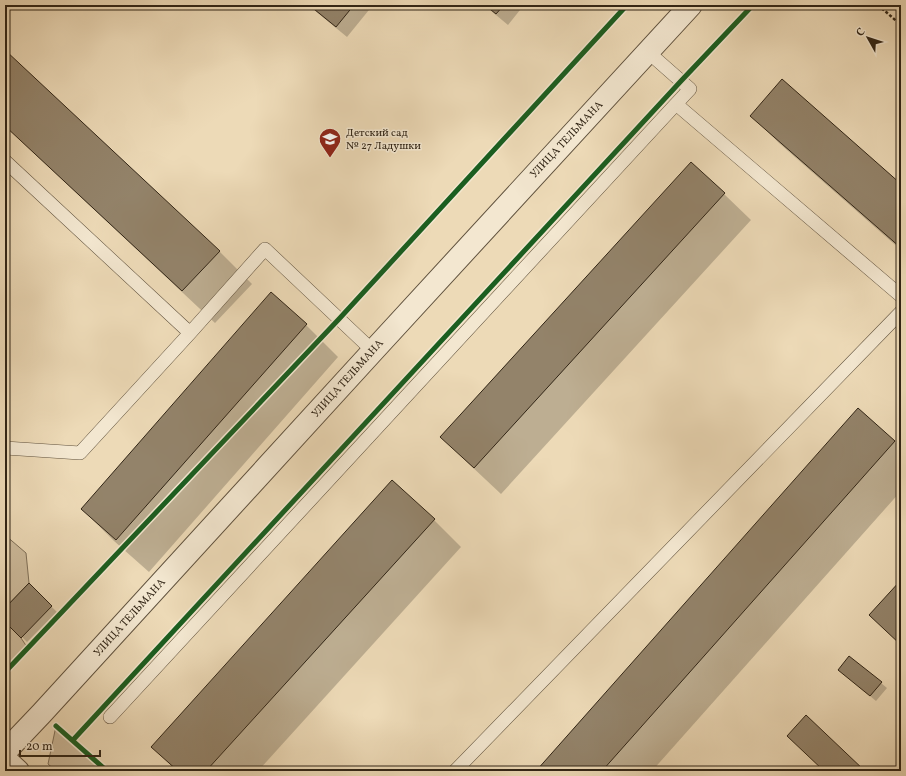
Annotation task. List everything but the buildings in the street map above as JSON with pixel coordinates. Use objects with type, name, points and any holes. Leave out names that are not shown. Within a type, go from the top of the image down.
[{"type":"street","name":"УЛИЦА ТЕЛЬМАНА","points":[[5,752],[48,708],[691,5]]},
{"type":"street","points":[[5,759],[18,771]]},
{"type":"lane","points":[[110,717],[690,89],[648,52]]},
{"type":"lane","points":[[676,104],[901,296]]},
{"type":"lane","points":[[5,161],[190,333]]},
{"type":"lane","points":[[5,448],[80,453],[265,249],[373,351]]},
{"type":"lane","points":[[455,771],[901,312]]},
{"type":"path","points":[[878,5],[901,25]]},
{"type":"path","points":[[6,669],[14,663]]},
{"type":"shaded area","points":[[5,535],[26,553],[29,583],[5,608]]},
{"type":"shaded area","points":[[5,622],[21,638],[27,647],[5,672]]},
{"type":"shaded area","points":[[56,726],[107,771],[56,771],[48,764]]},
{"type":"cycle path","points":[[8,669],[339,319],[627,5]]},
{"type":"cycle path","points":[[73,740],[681,81],[753,5]]},
{"type":"cycle path","points":[[56,726],[107,771]]},
{"type":"place","name":"Детский сад № 27 Ладушки","points":[[330,158]]}]
